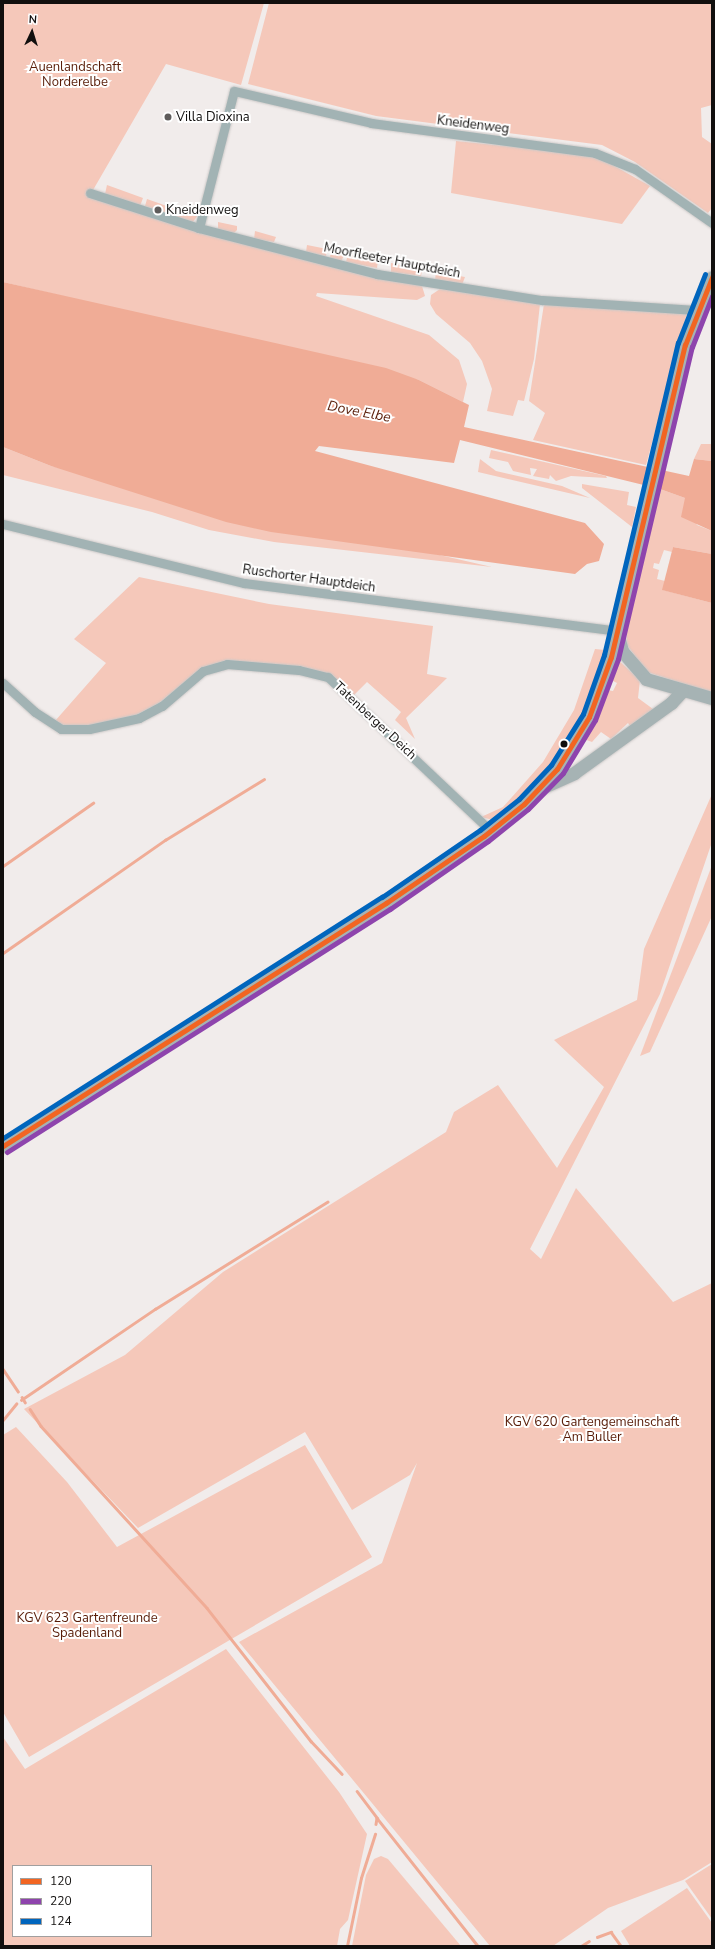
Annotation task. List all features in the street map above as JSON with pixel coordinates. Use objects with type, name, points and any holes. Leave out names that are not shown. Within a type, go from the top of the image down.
[{"type":"street","name":"Kneidenweg","points":[[199,228],[234,91],[378,124],[595,153],[635,169],[712,224]]},
{"type":"street","name":"Moorfleeter Hauptdeich","points":[[90,192],[199,228],[343,266],[430,283],[579,304],[696,310]]},
{"type":"street","points":[[3,1146],[386,903],[491,831],[538,790],[557,769],[588,718],[617,631],[650,488],[696,310],[712,278]]},
{"type":"street","name":"Ruschorter Hauptdeich","points":[[3,524],[244,583],[617,631]]},
{"type":"street","points":[[617,631],[622,651],[638,672],[657,684],[712,698]]},
{"type":"street","name":"Tatenberger Deich","points":[[3,682],[34,712],[61,729],[88,729],[139,718],[162,706],[203,671],[227,664],[299,670],[328,677],[491,831]]},
{"type":"street","points":[[538,790],[574,773],[672,703],[682,691]]},
{"type":"green space","name":"Auenlandschaft Norderelbe","points":[[3,3],[264,3],[241,85],[166,64],[89,197],[274,252],[422,286],[425,296],[417,300],[317,293],[316,296],[429,335],[459,360],[467,384],[463,402],[419,380],[3,282]]},
{"type":"green space","points":[[269,3],[712,3],[712,105],[701,108],[702,137],[712,144],[712,208],[708,213],[635,162],[602,145],[376,116],[248,84]]},
{"type":"green space","points":[[456,141],[576,153],[602,159],[650,186],[622,224],[451,193]]},
{"type":"green space","points":[[107,185],[143,198],[140,206],[105,194]]},
{"type":"green space","points":[[147,199],[195,216],[200,212],[193,222],[145,206]]},
{"type":"green space","points":[[218,222],[237,226],[237,230],[234,233],[218,229]]},
{"type":"green space","points":[[255,231],[276,237],[274,242],[254,239]]},
{"type":"green space","points":[[307,245],[327,249],[326,256],[306,252]]},
{"type":"green space","points":[[331,250],[345,253],[341,262],[330,258]]},
{"type":"green space","points":[[348,254],[378,260],[377,268],[346,262]]},
{"type":"green space","points":[[391,263],[422,270],[421,276],[391,272]]},
{"type":"green space","points":[[436,272],[465,277],[462,285],[435,280]]},
{"type":"green space","points":[[440,289],[540,304],[534,359],[524,401],[518,400],[513,416],[487,411],[492,389],[482,361],[470,343],[436,314],[430,304],[431,295]]},
{"type":"green space","points":[[544,304],[687,313],[646,465],[533,440],[545,413],[529,401]]},
{"type":"green space","points":[[701,444],[712,444],[712,461],[694,459]]},
{"type":"green space","points":[[3,447],[51,466],[492,567],[274,542],[209,530],[152,512],[3,475]]},
{"type":"green space","points":[[491,450],[606,476],[607,478],[571,476],[556,481],[550,475],[549,479],[533,476],[537,469],[530,468],[531,475],[513,471],[508,462],[489,458]]},
{"type":"green space","points":[[480,459],[496,471],[562,486],[590,498],[478,472]]},
{"type":"green space","points":[[582,484],[629,492],[627,505],[636,507],[632,527],[582,488]]},
{"type":"green space","points":[[660,489],[685,498],[697,525],[712,531],[712,554],[673,547],[672,552],[664,550],[659,564],[654,563],[653,568],[659,570],[657,579],[665,581],[663,590],[712,603],[712,693],[647,672],[627,645],[626,625]]},
{"type":"green space","points":[[139,577],[269,604],[433,626],[427,674],[447,678],[406,718],[415,739],[395,720],[401,712],[367,682],[353,696],[331,676],[302,668],[229,660],[201,669],[159,703],[136,715],[89,725],[60,725],[55,721],[106,663],[74,639]]},
{"type":"green space","points":[[595,649],[605,650],[585,712],[559,754],[505,814],[493,820],[481,817],[503,807],[543,762],[574,710]]},
{"type":"green space","points":[[617,659],[640,680],[638,698],[653,709],[630,726],[628,723],[611,739],[601,732],[592,742],[584,739],[607,690],[613,691],[617,683],[611,680]]},
{"type":"green space","name":"KGV 620 Gartengemeinschaft Am Buller","points":[[712,794],[712,842],[660,994],[530,1249],[541,1259],[576,1188],[673,1302],[712,1283],[712,1862],[683,1880],[608,1908],[553,1946],[490,1946],[239,1642],[382,1563],[417,1463],[410,1475],[352,1510],[305,1432],[138,1528],[24,1409],[125,1355],[223,1272],[446,1132],[454,1112],[498,1085],[557,1168],[604,1087],[554,1040],[637,1000],[644,949]]},
{"type":"green space","points":[[712,865],[712,916],[650,1052],[640,1056]]},
{"type":"green space","name":"KGV 623 Gartenfreunde Spadenland","points":[[16,1427],[67,1482],[117,1547],[305,1445],[372,1557],[29,1757],[3,1712],[3,1435]]},
{"type":"green space","points":[[226,1649],[339,1792],[367,1834],[348,1920],[340,1929],[337,1946],[3,1946],[3,1737],[25,1769]]},
{"type":"green space","points":[[381,1856],[388,1859],[461,1946],[352,1946],[366,1875],[374,1859]]},
{"type":"green space","points":[[712,1864],[712,1919],[685,1881]]},
{"type":"green space","points":[[687,1888],[712,1923],[712,1946],[630,1946],[621,1931]]},
{"type":"water","name":"Dove Elbe","points":[[3,282],[386,368],[419,380],[469,405],[464,427],[689,476],[694,459],[712,461],[712,531],[681,517],[685,498],[660,489],[460,440],[454,463],[319,446],[315,451],[585,523],[604,544],[599,561],[587,564],[575,574],[271,532],[226,522],[51,466],[3,447]]},
{"type":"water","points":[[673,547],[712,554],[712,603],[662,590]]},
{"type":"waterway","points":[[3,953],[165,840],[264,779]]},
{"type":"waterway","points":[[3,866],[93,803]]},
{"type":"waterway","points":[[21,1400],[155,1309],[327,1202]]},
{"type":"waterway","points":[[3,1369],[18,1391]]},
{"type":"waterway","points":[[22,1397],[25,1402]]},
{"type":"waterway","points":[[3,1420],[16,1404]]},
{"type":"waterway","points":[[30,1409],[41,1426],[207,1608],[311,1741],[342,1774]]},
{"type":"waterway","points":[[357,1791],[377,1818],[376,1824]]},
{"type":"waterway","points":[[377,1818],[478,1946]]},
{"type":"waterway","points":[[347,1946],[361,1878],[375,1834]]},
{"type":"waterway","points":[[597,1937],[611,1932],[621,1946]]},
{"type":"waterway","points":[[581,1946],[589,1941]]},
{"type":"transit line","name":"124","points":[[3,1138],[382,897],[480,830],[519,799],[551,765],[583,714],[604,655],[678,343],[705,274]]},
{"type":"transit line","name":"120","points":[[3,1146],[386,903],[484,836],[524,804],[557,769],[589,717],[611,657],[685,345],[712,277]]},
{"type":"transit line","name":"220","points":[[7,1152],[390,909],[488,841],[528,809],[563,773],[595,720],[618,659],[692,347],[712,296]]},
{"type":"place","name":"Villa Dioxina","points":[[168,117]]},
{"type":"place","name":"Kneidenweg","points":[[158,210]]}]
